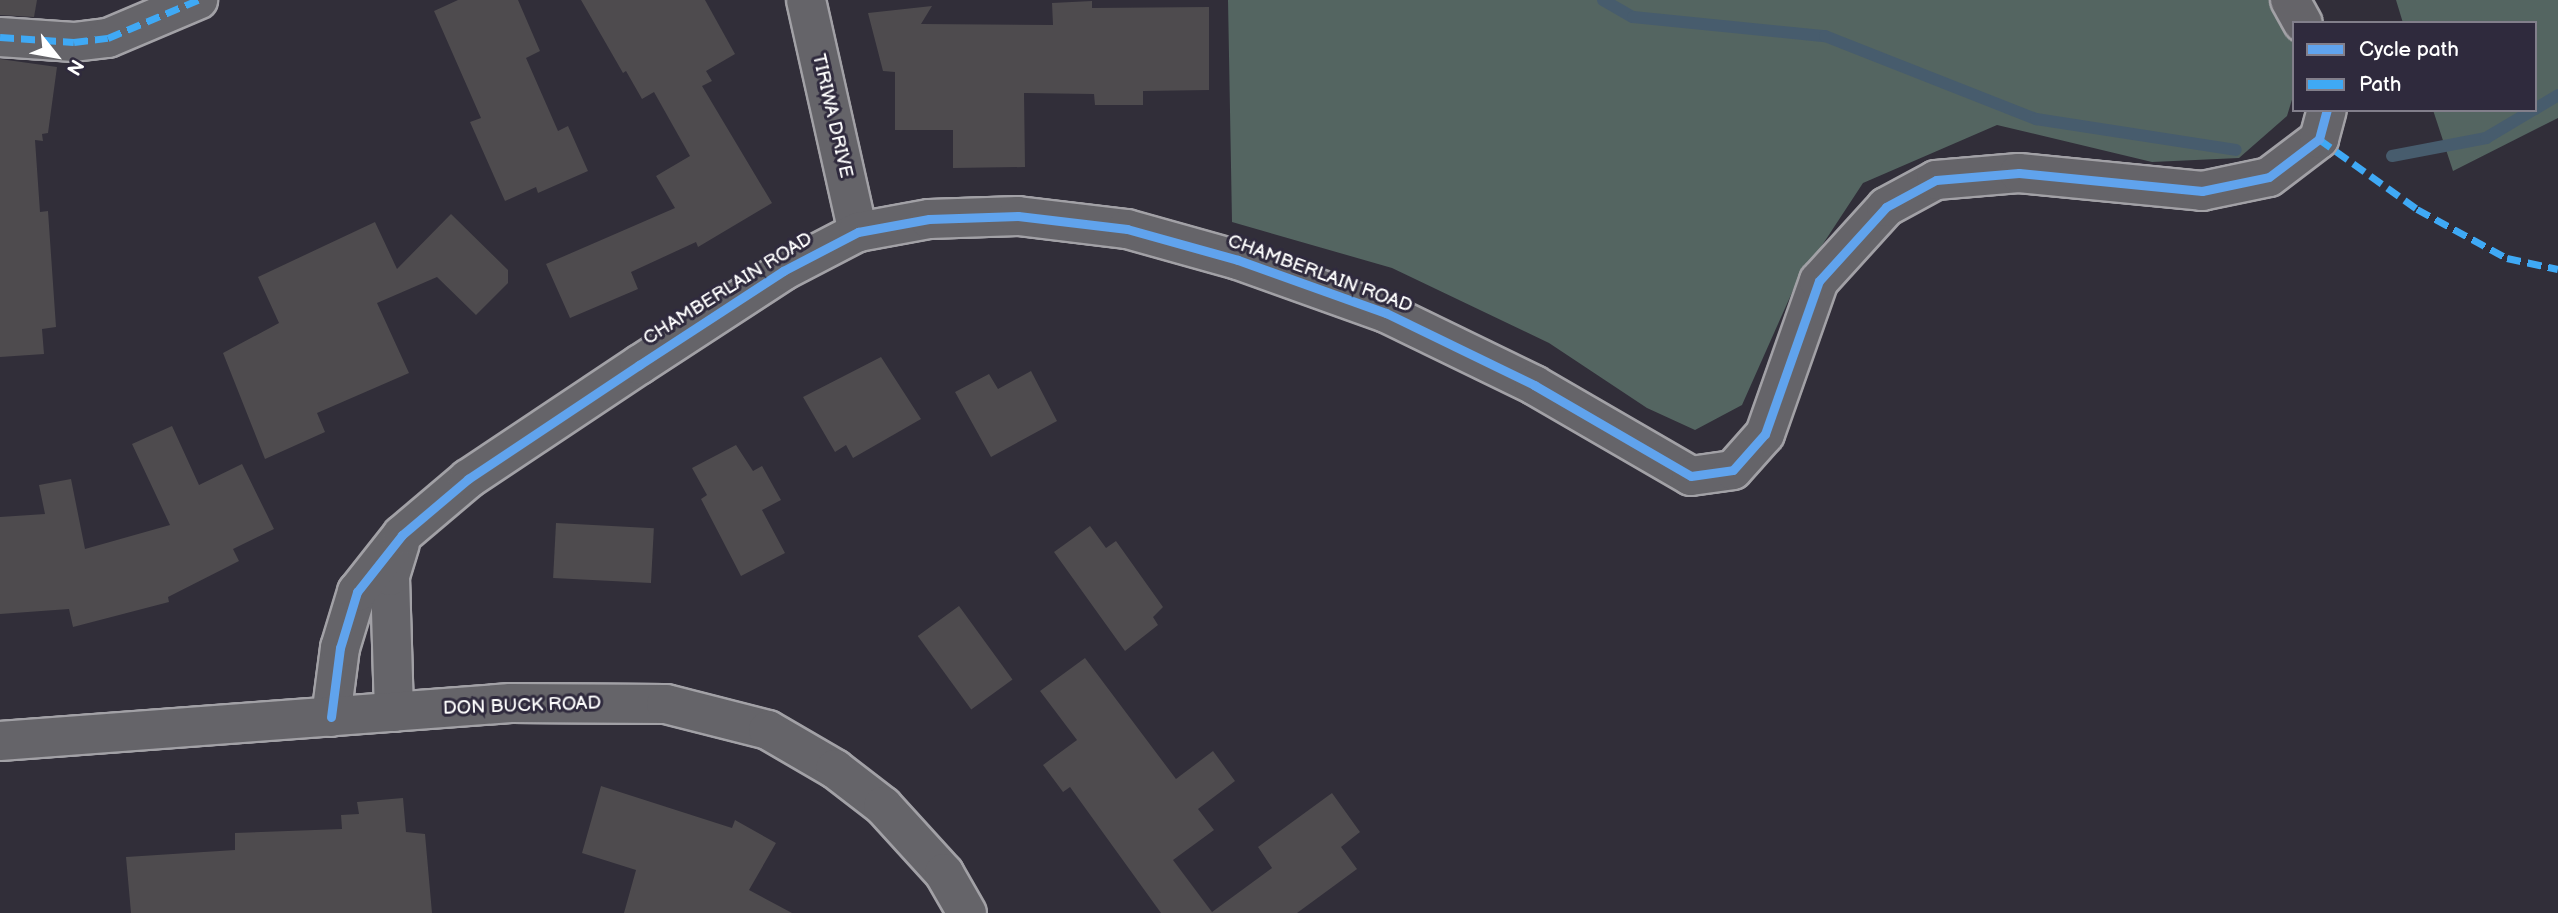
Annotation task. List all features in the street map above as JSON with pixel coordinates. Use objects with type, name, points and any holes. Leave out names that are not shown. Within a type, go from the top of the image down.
[{"type":"street","points":[[0,37],[74,42],[108,38],[198,0]]},
{"type":"street","name":"TIRIWA DRIVE","points":[[806,0],[858,232]]},
{"type":"street","points":[[2290,0],[2302,21]]},
{"type":"street","name":"CHAMBERLAIN ROAD","points":[[331,717],[340,648],[357,592],[402,534],[468,479],[650,358],[783,271],[858,232],[929,219],[1018,216],[1128,229],[1238,260],[1411,325],[1534,385],[1691,476],[1733,470],[1765,434],[1819,281],[1886,207],[1936,180],[2019,173],[2202,191],[2269,177],[2319,139],[2326,112]]},
{"type":"street","points":[[394,712],[390,576],[402,534]]},
{"type":"street","name":"DON BUCK ROAD","points":[[0,741],[511,703],[666,704],[768,730],[835,769],[883,806],[944,873],[967,913]]},
{"type":"shaded area","points":[[1228,0],[2292,0],[2292,100],[2287,116],[2239,158],[2152,162],[1997,125],[1863,183],[1794,288],[1742,405],[1695,430],[1647,408],[1549,343],[1392,268],[1232,222]]},
{"type":"shaded area","points":[[2396,0],[2558,0],[2558,118],[2453,171],[2434,112],[2537,112],[2537,21],[2402,21]]},
{"type":"building","points":[[0,0],[37,0],[34,17],[0,15]]},
{"type":"building","points":[[458,0],[518,0],[540,51],[526,58],[558,131],[568,126],[588,171],[538,193],[536,187],[505,201],[470,122],[481,118],[434,11]]},
{"type":"building","points":[[581,0],[705,0],[735,54],[706,71],[712,81],[702,86],[772,203],[698,247],[696,242],[631,272],[638,289],[570,318],[546,264],[675,208],[656,176],[690,156],[654,92],[642,99],[626,71],[623,73]]},
{"type":"building","points":[[1092,1],[1092,8],[1209,7],[1209,90],[1143,91],[1143,105],[1095,105],[1094,94],[1024,93],[1025,167],[953,168],[953,130],[895,130],[895,72],[883,71],[868,13],[932,6],[921,24],[1053,25],[1052,3]]},
{"type":"building","points":[[0,59],[57,67],[48,133],[42,134],[43,141],[35,140],[40,212],[48,211],[56,327],[42,329],[44,354],[0,357]]},
{"type":"building","points":[[451,214],[508,270],[508,283],[476,315],[437,277],[377,303],[409,373],[317,413],[325,432],[265,459],[223,353],[279,323],[258,277],[375,222],[397,269]]},
{"type":"building","points":[[881,357],[921,419],[853,458],[846,445],[835,452],[803,397]]},
{"type":"building","points":[[1031,371],[1057,421],[991,457],[955,392],[989,374],[998,389]]},
{"type":"building","points":[[172,426],[199,485],[242,464],[274,529],[233,549],[239,561],[168,597],[169,602],[73,627],[69,609],[0,614],[0,517],[45,514],[39,485],[71,479],[85,549],[170,525],[132,444]]},
{"type":"building","points":[[736,445],[753,471],[762,466],[781,500],[762,510],[785,553],[741,576],[701,499],[707,495],[692,468]]},
{"type":"building","points":[[556,523],[654,528],[651,583],[553,578]]},
{"type":"building","points":[[1090,526],[1106,548],[1116,541],[1163,607],[1153,617],[1158,625],[1125,651],[1054,552]]},
{"type":"building","points":[[959,606],[1012,680],[971,710],[918,636]]},
{"type":"building","points":[[1085,658],[1176,779],[1213,751],[1235,781],[1198,809],[1214,830],[1173,860],[1212,912],[1272,868],[1258,847],[1332,793],[1360,832],[1341,847],[1357,869],[1297,913],[1161,913],[1070,787],[1063,792],[1043,765],[1077,740],[1040,691]]},
{"type":"building","points":[[601,786],[732,828],[735,820],[776,843],[749,890],[792,913],[624,913],[636,870],[582,853]]},
{"type":"building","points":[[403,798],[406,832],[425,834],[432,913],[131,913],[126,857],[235,850],[235,833],[342,829],[341,815],[359,814],[357,802]]},
{"type":"waterway","points":[[1603,0],[1633,17],[1825,36],[2036,119],[2236,150]]},
{"type":"waterway","points":[[2537,108],[2558,95]]},
{"type":"waterway","points":[[2392,156],[2486,138],[2530,112]]},
{"type":"marked path","points":[[0,37],[74,42],[108,38],[198,0]]},
{"type":"marked path","points":[[2319,139],[2417,209],[2507,258],[2558,269]]},
{"type":"cycle path","points":[[331,717],[340,648],[357,592],[402,535],[468,479],[639,365],[783,271],[858,232],[929,219],[1018,216],[1127,229],[1238,260],[1386,313],[1534,385],[1691,476],[1733,470],[1765,434],[1819,281],[1886,207],[1936,180],[2019,173],[2202,191],[2269,177],[2319,139],[2326,112]]}]
